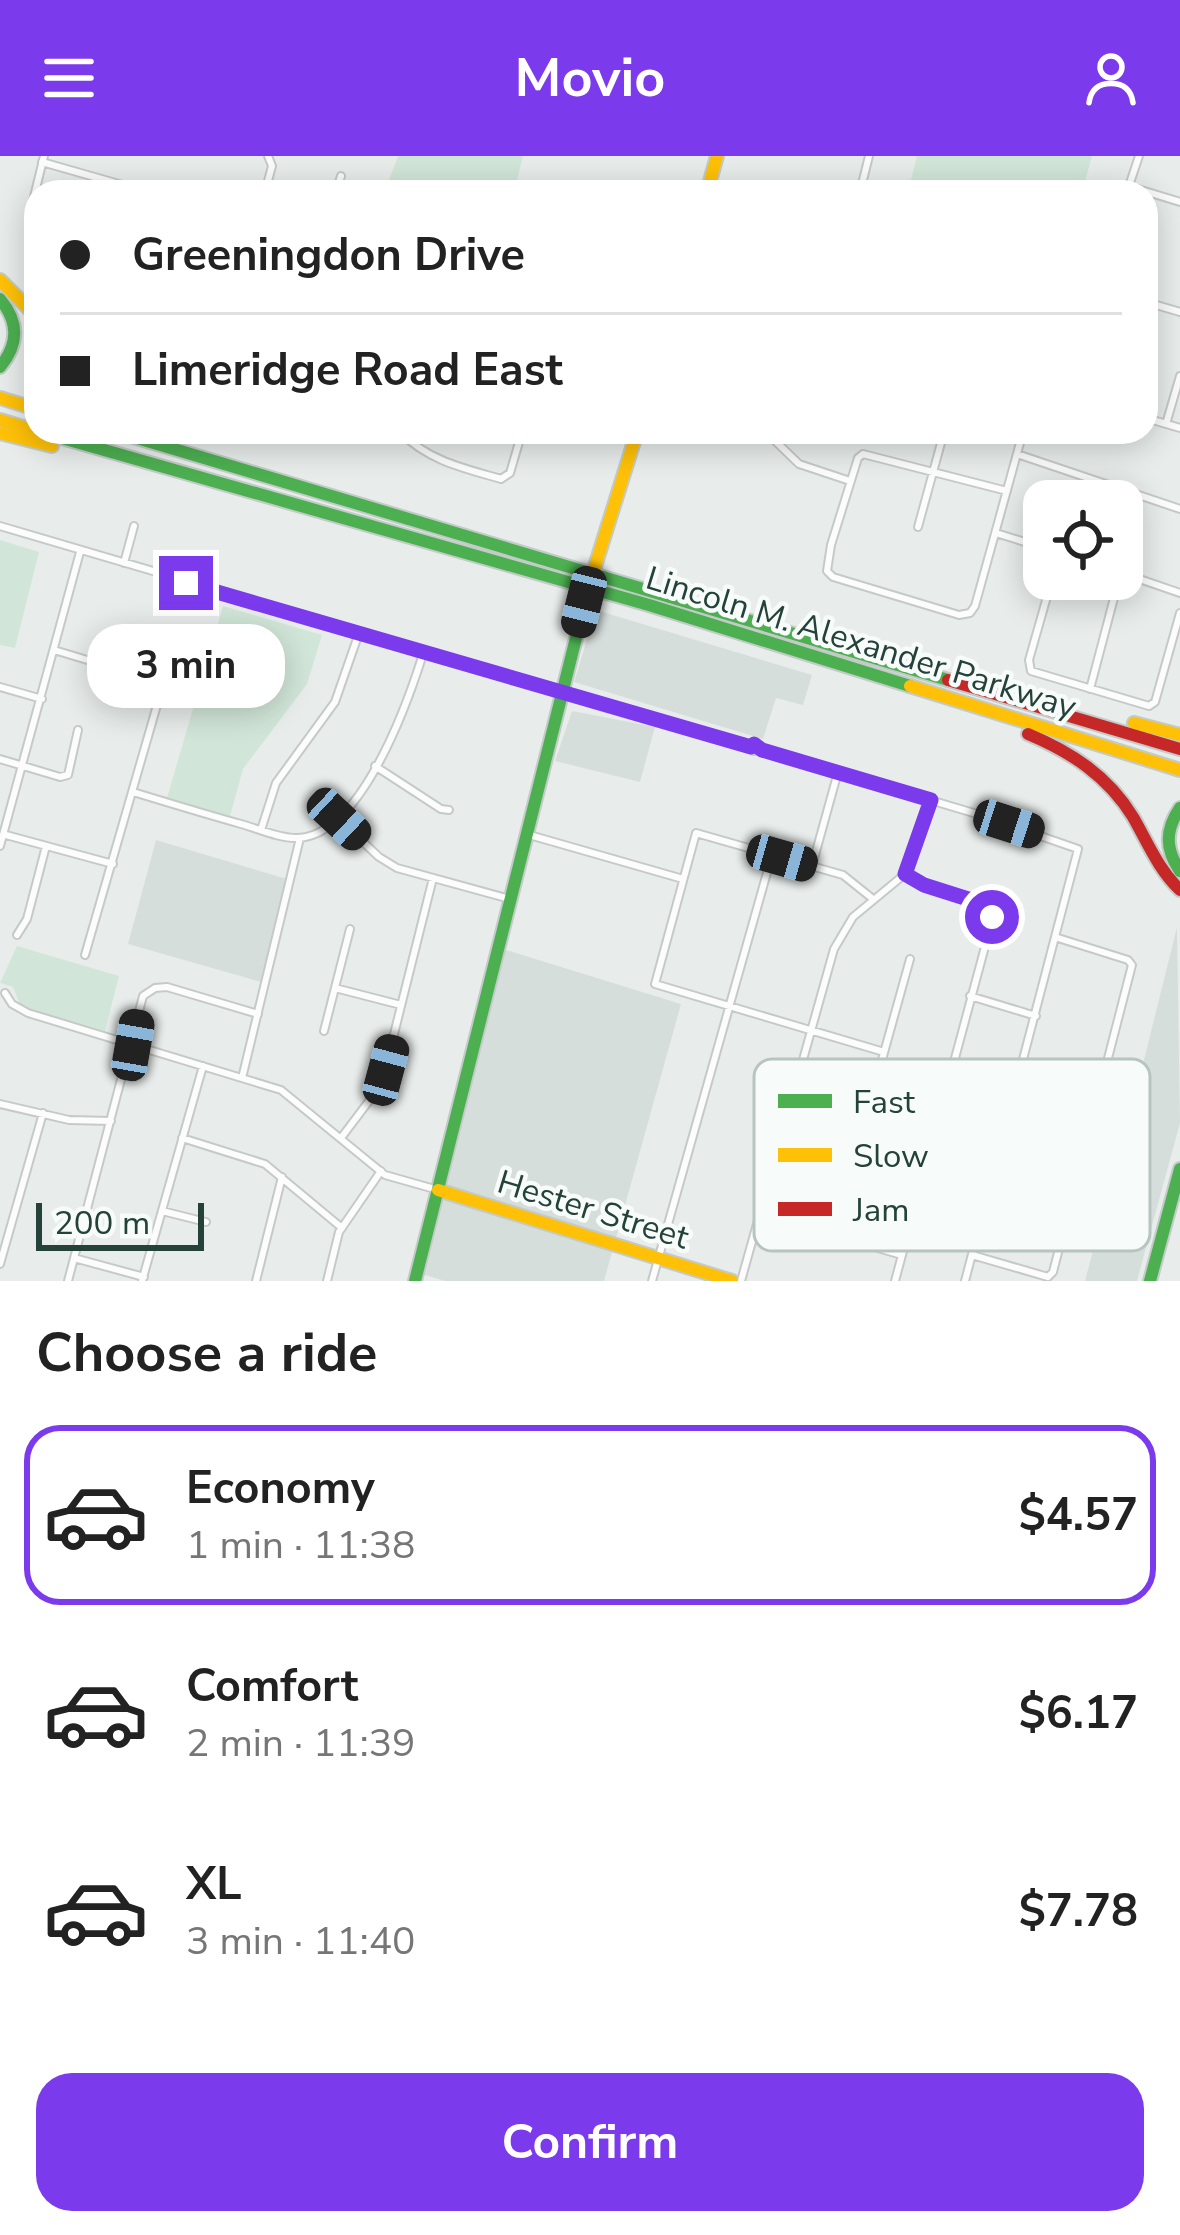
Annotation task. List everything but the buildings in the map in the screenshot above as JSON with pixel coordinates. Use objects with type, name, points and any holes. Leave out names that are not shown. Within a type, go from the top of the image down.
[{"type":"main road","points":[[0,282],[24,301]]},
{"type":"main road","points":[[0,299],[16,329],[12,352],[0,368]]},
{"type":"main road","points":[[44,444],[237,489]]},
{"type":"main road","name":"Lincoln M. Alexander Parkway","points":[[83,444],[649,605],[1180,770]]},
{"type":"main road","name":"Lincoln M. Alexander Parkway","points":[[157,444],[1180,748]]},
{"type":"main road","points":[[174,444],[200,457]]},
{"type":"main road","points":[[415,1281],[560,693],[633,444]]},
{"type":"main road","points":[[977,687],[998,687],[1180,735]]},
{"type":"main road","points":[[998,714],[1008,726],[1082,758],[1106,778],[1156,862],[1179,888]]},
{"type":"main road","points":[[1180,808],[1168,826],[1166,841],[1180,871]]},
{"type":"main road","points":[[1150,1281],[1179,1177]]},
{"type":"main road","name":"Hester Street","points":[[438,1190],[736,1281]]},
{"type":"street","points":[[44,159],[95,180]]},
{"type":"street","points":[[339,180],[340,176]]},
{"type":"street","points":[[1166,424],[1180,376]]},
{"type":"street","points":[[1158,422],[1180,428]]},
{"type":"street","points":[[412,444],[439,461],[501,479],[510,473],[518,444]]},
{"type":"street","points":[[778,444],[799,464],[850,482]]},
{"type":"street","points":[[918,527],[941,444]]},
{"type":"street","points":[[1006,491],[869,453],[858,458],[827,572],[968,614],[975,606],[1020,444]]},
{"type":"street","points":[[1017,454],[1180,509]]},
{"type":"street","points":[[0,526],[753,751],[838,772],[1078,849],[1024,1059]]},
{"type":"street","points":[[124,564],[134,526]]},
{"type":"street","points":[[995,533],[1023,542]]},
{"type":"street","points":[[0,846],[80,552]]},
{"type":"street","points":[[1143,582],[1180,593]]},
{"type":"street","points":[[1046,600],[1029,666],[1034,674],[1149,706],[1155,702],[1180,613]]},
{"type":"street","points":[[1090,689],[1114,600]]},
{"type":"street","points":[[261,830],[276,783],[335,702],[358,633]]},
{"type":"street","points":[[54,650],[164,683]]},
{"type":"street","points":[[133,792],[261,830],[300,838],[317,835],[339,819],[375,766],[403,717],[423,653]]},
{"type":"street","points":[[85,955],[164,683],[164,658]]},
{"type":"street","points":[[0,687],[42,699]]},
{"type":"street","points":[[0,759],[60,777],[68,775],[78,730]]},
{"type":"street","points":[[375,766],[449,810]]},
{"type":"street","points":[[812,866],[838,772]]},
{"type":"street","points":[[802,1059],[834,949],[853,917],[905,874],[931,800]]},
{"type":"street","points":[[339,819],[397,868],[510,899]]},
{"type":"street","points":[[873,899],[848,878],[696,833],[655,984],[884,1052]]},
{"type":"street","points":[[526,834],[683,879]]},
{"type":"street","points":[[6,835],[113,864]]},
{"type":"street","points":[[243,1075],[300,838]]},
{"type":"street","points":[[17,935],[27,919],[46,846]]},
{"type":"street","points":[[652,1281],[772,855]]},
{"type":"street","points":[[905,874],[992,908],[954,1059]]},
{"type":"street","points":[[341,1138],[386,1070],[433,878]]},
{"type":"street","points":[[324,1030],[350,928]]},
{"type":"street","points":[[1057,937],[1132,965],[1108,1059]]},
{"type":"street","points":[[882,1059],[910,959]]},
{"type":"street","points":[[68,1281],[143,997],[155,988],[167,987],[258,1014]]},
{"type":"street","points":[[335,988],[403,1005]]},
{"type":"street","points":[[5,993],[19,1010],[281,1090],[392,1179],[438,1190]]},
{"type":"street","points":[[970,996],[1036,1016]]},
{"type":"street","points":[[74,1258],[143,1279],[203,1066]]},
{"type":"street","points":[[0,1104],[69,1120],[112,1121]]},
{"type":"street","points":[[0,1264],[43,1113]]},
{"type":"street","points":[[182,1138],[258,1161],[341,1228]]},
{"type":"street","points":[[327,1281],[341,1228],[381,1171]]},
{"type":"street","points":[[256,1281],[281,1177]]},
{"type":"street","points":[[161,1210],[206,1222]]},
{"type":"street","points":[[736,1281],[754,1221]]},
{"type":"street","points":[[888,1251],[902,1256]]},
{"type":"street","points":[[896,1281],[903,1251]]},
{"type":"street","points":[[965,1281],[973,1251]]},
{"type":"street","points":[[972,1255],[1049,1279]]},
{"type":"shaded area","points":[[596,610],[812,675],[803,705],[776,698],[763,739],[574,682]]},
{"type":"shaded area","points":[[572,711],[655,727],[640,782],[555,761]]},
{"type":"shaded area","points":[[156,840],[287,879],[261,982],[128,944]]},
{"type":"shaded area","points":[[1177,927],[1180,1123],[1150,1233],[1150,1059],[1144,1059]]},
{"type":"shaded area","points":[[506,950],[681,1004],[604,1281],[445,1281],[425,1275]]},
{"type":"shaded area","points":[[1093,1251],[1145,1251],[1137,1281],[1085,1281]]},
{"type":"green space","points":[[398,156],[523,156],[517,180],[389,180]]},
{"type":"green space","points":[[917,156],[1092,156],[1085,180],[911,180]]},
{"type":"green space","points":[[0,540],[39,552],[15,648],[0,645]]},
{"type":"green space","points":[[223,606],[322,635],[307,684],[243,769],[230,816],[167,798]]},
{"type":"green space","points":[[17,946],[119,976],[105,1031],[21,1007],[13,987],[0,983]]},
{"type":"traffic: fast","points":[[0,299],[11,316],[14,333],[11,350],[0,367]]},
{"type":"traffic: fast","points":[[83,444],[649,605],[910,686]]},
{"type":"traffic: fast","points":[[157,444],[948,680]]},
{"type":"traffic: fast","points":[[415,1281],[585,602]]},
{"type":"traffic: fast","points":[[1180,808],[1169,840],[1180,871]]},
{"type":"traffic: fast","points":[[1150,1281],[1180,1169]]},
{"type":"traffic: slow","points":[[710,180],[717,156]]},
{"type":"traffic: slow","points":[[0,280],[24,304]]},
{"type":"traffic: slow","points":[[0,398],[24,405]]},
{"type":"traffic: slow","points":[[0,420],[24,427]]},
{"type":"traffic: slow","points":[[0,433],[24,439]]},
{"type":"traffic: slow","points":[[44,444],[52,446]]},
{"type":"traffic: slow","points":[[597,560],[633,444]]},
{"type":"traffic: slow","points":[[585,602],[597,560]]},
{"type":"traffic: slow","points":[[910,686],[1180,770]]},
{"type":"traffic: slow","points":[[1134,723],[1180,735]]},
{"type":"traffic: slow","points":[[438,1190],[732,1281]]},
{"type":"traffic: jam","points":[[948,680],[1180,749]]},
{"type":"traffic: jam","points":[[1028,734],[1074,757],[1112,789],[1180,890]]},
{"type":"route","points":[[186,583],[524,683],[751,747],[754,744],[931,800],[905,874],[987,905],[992,917]]}]
